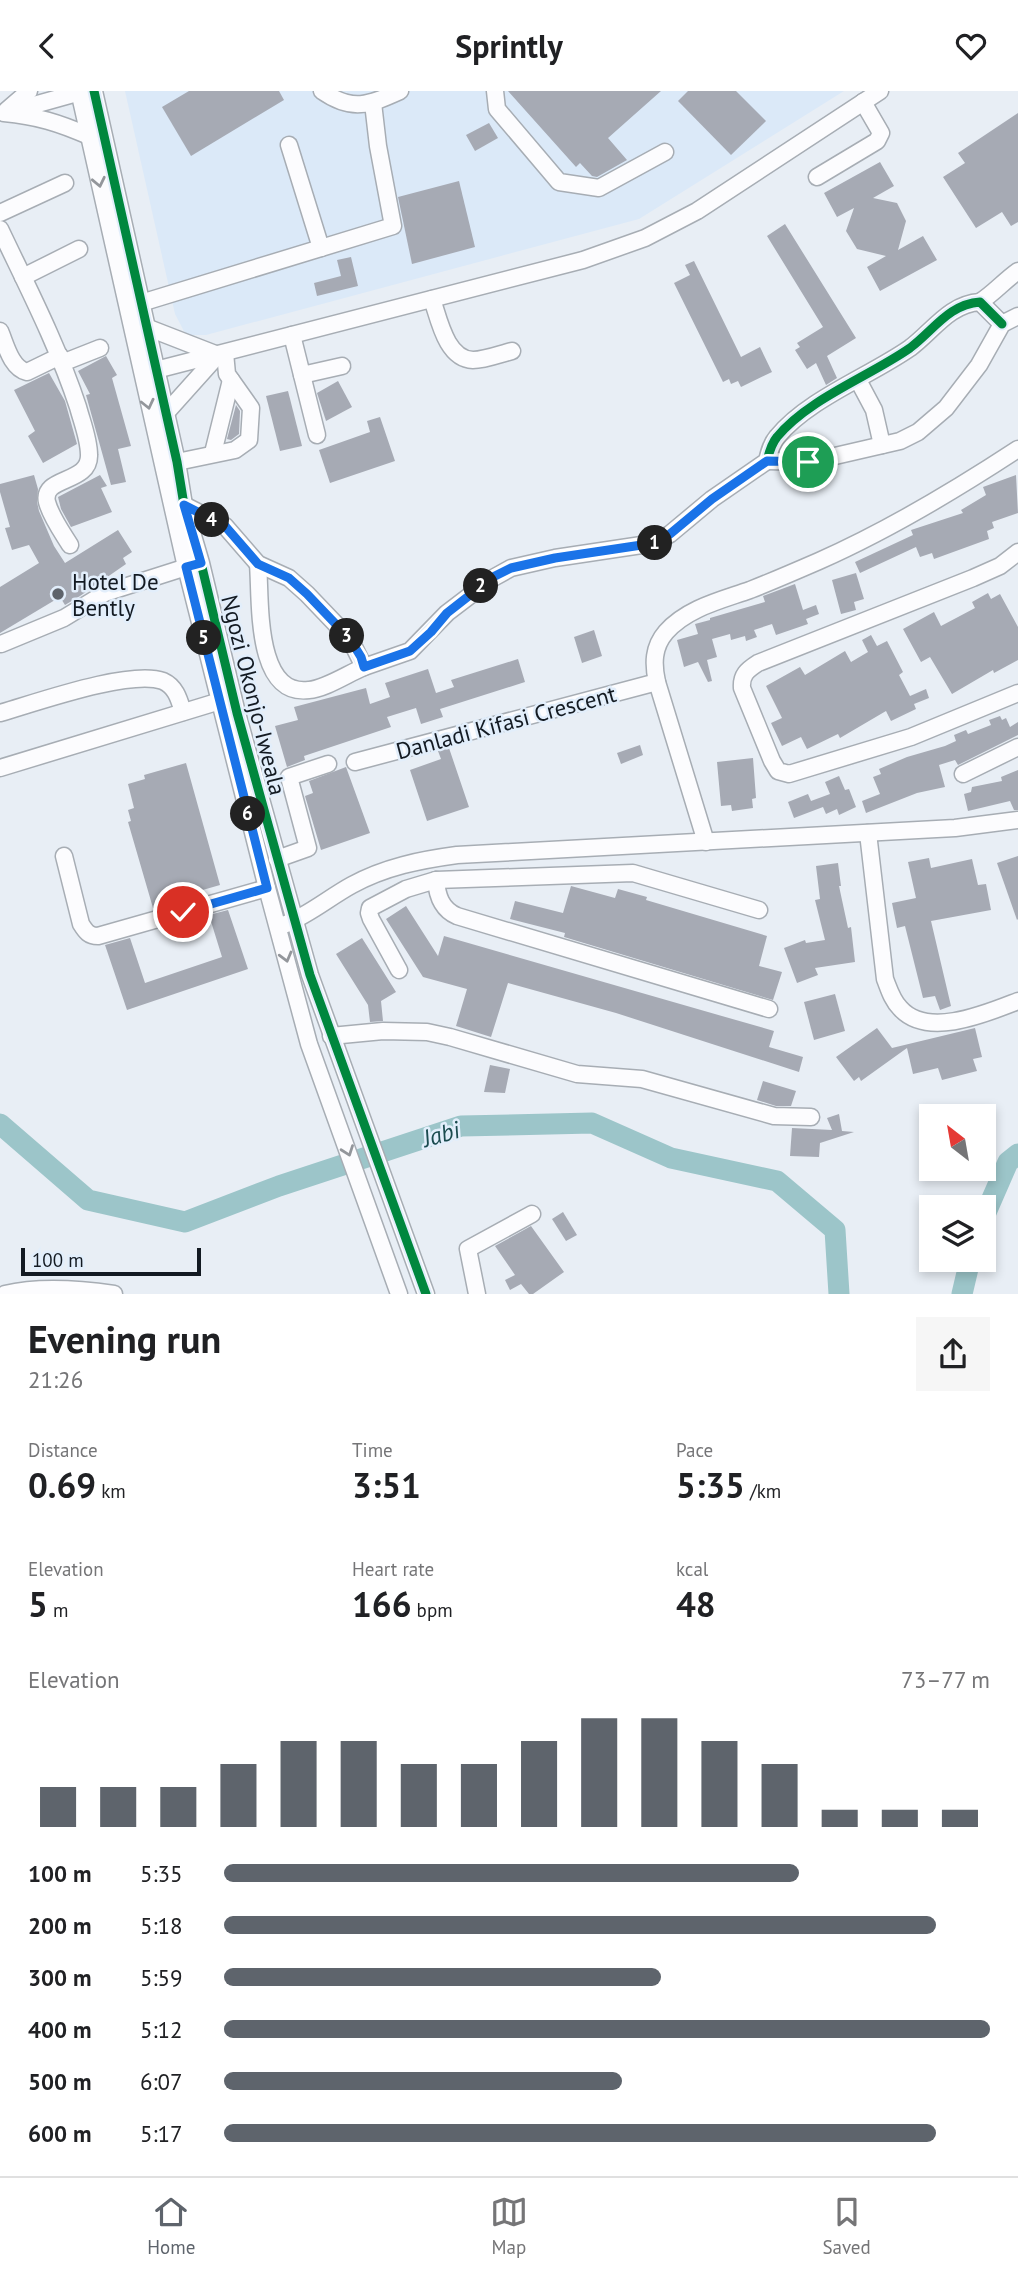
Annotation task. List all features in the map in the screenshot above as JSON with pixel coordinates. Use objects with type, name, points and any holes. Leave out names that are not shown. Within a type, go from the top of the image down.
[{"type":"street","points":[[2,114],[29,91]]},
{"type":"street","points":[[2,114],[84,91]]},
{"type":"street","name":"Ngozi Okonjo-Iweala","points":[[84,91],[89,136],[149,372],[193,565],[220,701],[267,888],[309,1044],[399,1294]]},
{"type":"street","name":"Ngozi Okonjo-Iweala","points":[[84,91],[141,303],[146,327],[149,372],[166,413],[177,462],[193,565],[310,975],[426,1294]]},
{"type":"street","points":[[322,91],[334,99],[352,105],[373,103],[400,91]]},
{"type":"street","points":[[495,91],[497,109],[559,182],[599,188],[665,152]]},
{"type":"street","points":[[149,372],[583,260],[645,238],[697,211],[880,91]]},
{"type":"street","points":[[817,177],[880,138],[881,133],[863,101]]},
{"type":"street","points":[[141,303],[393,226],[373,103]]},
{"type":"street","points":[[2,114],[36,116],[89,136]]},
{"type":"street","points":[[289,145],[321,248]]},
{"type":"street","points":[[0,213],[65,183]]},
{"type":"street","points":[[0,229],[61,359],[84,428],[90,456],[87,466],[76,476],[52,486],[47,494],[47,502],[70,545]]},
{"type":"street","points":[[23,277],[79,249]]},
{"type":"street","points":[[767,461],[776,437],[805,412],[911,347],[952,311],[970,303],[980,302],[1018,271]]},
{"type":"street","points":[[432,299],[447,341],[455,353],[473,360],[512,351]]},
{"type":"street","points":[[980,302],[1002,324]]},
{"type":"street","points":[[258,564],[265,653],[280,682],[296,690],[312,690],[364,667],[410,651],[447,613],[493,577],[511,568],[555,558],[655,543],[767,461],[808,462],[900,441],[918,432],[946,408],[979,365],[1002,324],[1018,316]]},
{"type":"street","points":[[146,327],[222,354]]},
{"type":"street","points":[[0,331],[16,365],[27,372],[100,348]]},
{"type":"street","points":[[292,335],[317,435]]},
{"type":"street","points":[[177,462],[235,450],[249,440],[251,408],[230,380],[222,354]]},
{"type":"street","points":[[166,413],[222,354]]},
{"type":"street","points":[[302,375],[342,366]]},
{"type":"street","points":[[213,453],[230,380]]},
{"type":"street","points":[[858,380],[874,410],[882,445]]},
{"type":"street","points":[[706,842],[657,682],[655,651],[665,632],[681,619],[708,605],[821,560],[889,526],[957,489],[1018,449]]},
{"type":"street","points":[[184,505],[225,526],[258,564],[289,578],[307,594],[350,639],[364,667]]},
{"type":"street","points":[[1018,552],[1000,566],[973,578],[758,663],[747,670],[741,679],[742,688],[772,761],[778,771],[789,774],[911,737],[1018,693]]},
{"type":"street","points":[[1,644],[64,618],[105,593],[193,565]]},
{"type":"street","points":[[0,713],[104,683],[156,680],[171,686],[179,698],[183,712]]},
{"type":"street","name":"Danladi Kifasi Crescent","points":[[355,762],[657,682]]},
{"type":"street","points":[[0,768],[220,701]]},
{"type":"street","points":[[963,774],[1018,747]]},
{"type":"street","points":[[277,859],[309,848],[289,777],[328,764]]},
{"type":"street","points":[[278,928],[381,871],[419,860],[457,855],[955,828],[1018,820]]},
{"type":"street","points":[[868,833],[885,979],[901,1010],[914,1018],[935,1023],[984,1014],[1018,1001]]},
{"type":"street","points":[[521,853],[522,877]]},
{"type":"street","points":[[64,856],[81,924],[92,936],[267,888]]},
{"type":"street","points":[[399,971],[371,919],[370,908],[406,889],[452,877],[633,873],[759,910]]},
{"type":"street","points":[[436,880],[440,899],[450,913],[457,916],[769,1009]]},
{"type":"street","points":[[331,1036],[383,1031],[427,1032],[577,1074],[642,1079],[774,1116],[811,1117]]},
{"type":"street","points":[[477,1294],[468,1249],[532,1214]]},
{"type":"street","points":[[5,1294],[20,1290],[56,1290],[114,1294]]},
{"type":"shaded area","points":[[125,91],[844,91],[639,219],[206,335],[186,335],[175,314]]},
{"type":"building","points":[[189,91],[279,91],[284,100],[191,156],[162,107]]},
{"type":"building","points":[[508,91],[661,91],[608,138],[627,160],[597,177],[592,176],[580,163],[576,167]]},
{"type":"building","points":[[688,91],[736,91],[766,121],[731,155],[678,101]]},
{"type":"building","points":[[1018,113],[1018,222],[1011,226],[1002,212],[976,228],[943,177],[965,163],[958,153]]},
{"type":"building","points":[[489,123],[498,138],[475,151],[466,135]]},
{"type":"building","points":[[880,162],[894,186],[873,198],[897,203],[906,221],[898,250],[923,236],[937,260],[880,291],[867,267],[886,256],[857,249],[846,231],[854,208],[837,217],[824,193]]},
{"type":"building","points":[[459,181],[475,247],[412,264],[398,197]]},
{"type":"building","points":[[785,224],[856,338],[827,356],[837,378],[826,385],[816,363],[807,369],[795,350],[800,347],[797,343],[823,327],[767,236]]},
{"type":"building","points":[[351,257],[358,286],[317,296],[314,283],[341,276],[337,260]]},
{"type":"building","points":[[694,261],[741,357],[760,347],[772,372],[741,387],[738,381],[731,384],[729,379],[723,382],[674,283],[690,275],[685,265]]},
{"type":"building","points":[[106,356],[117,375],[112,378],[131,446],[118,449],[126,482],[111,485],[86,395],[90,394],[78,371]]},
{"type":"building","points":[[49,373],[65,401],[77,444],[43,463],[28,436],[35,431],[14,390]]},
{"type":"building","points":[[338,381],[352,407],[326,421],[317,393]]},
{"type":"building","points":[[288,391],[302,446],[280,451],[266,396]]},
{"type":"building","points":[[236,405],[240,411],[239,434],[231,440],[227,439]]},
{"type":"building","points":[[380,417],[395,461],[330,483],[319,450],[370,432],[367,421]]},
{"type":"building","points":[[34,475],[39,511],[54,546],[65,563],[118,530],[132,552],[123,558],[126,564],[80,596],[65,605],[60,597],[0,633],[0,587],[39,563],[29,545],[12,550],[5,528],[10,527],[0,484]]},
{"type":"building","points":[[100,475],[107,486],[101,488],[112,512],[71,527],[58,497]]},
{"type":"building","points":[[1016,475],[1018,513],[992,522],[994,528],[987,531],[989,539],[934,559],[932,553],[920,557],[916,547],[860,573],[855,562],[913,535],[911,530],[963,513],[961,510],[986,495],[983,487]]},
{"type":"building","points":[[856,573],[864,599],[854,602],[856,610],[841,614],[832,580]]},
{"type":"building","points":[[795,584],[803,610],[816,605],[819,614],[806,619],[808,624],[776,635],[772,624],[754,630],[757,637],[746,641],[745,636],[731,640],[730,634],[712,639],[717,657],[707,660],[712,681],[708,682],[698,662],[684,667],[677,640],[698,634],[695,624],[765,602],[763,596]]},
{"type":"building","points":[[988,593],[991,599],[1000,594],[1018,627],[1018,660],[994,673],[993,670],[952,694],[930,657],[921,662],[903,629],[934,612],[941,626],[975,608],[972,602]]},
{"type":"building","points":[[594,630],[602,656],[582,663],[574,637]]},
{"type":"building","points":[[871,635],[877,646],[887,641],[903,672],[899,675],[910,696],[926,689],[929,698],[914,704],[916,709],[891,721],[886,711],[840,738],[838,734],[807,749],[801,737],[782,746],[771,723],[782,718],[766,686],[800,667],[805,675],[845,651],[851,662],[868,652],[862,640]]},
{"type":"building","points":[[518,659],[525,682],[440,709],[443,717],[421,724],[416,708],[387,717],[391,727],[304,756],[305,760],[287,767],[275,726],[298,720],[294,707],[366,688],[370,704],[390,697],[385,683],[428,669],[436,693],[454,687],[451,680]]},
{"type":"building","points":[[1000,716],[1002,720],[1006,718],[1010,727],[1018,722],[1018,735],[958,765],[955,760],[939,765],[945,787],[917,793],[866,813],[862,801],[880,794],[873,777],[881,774],[879,769],[907,757],[945,746],[956,741],[954,735],[966,730],[968,734],[991,725],[989,720]]},
{"type":"building","points":[[640,745],[643,755],[621,764],[617,753]]},
{"type":"building","points":[[449,748],[469,807],[427,821],[410,770],[441,759],[438,751]]},
{"type":"building","points":[[753,758],[756,798],[752,799],[753,808],[732,811],[731,805],[721,806],[717,762]]},
{"type":"building","points":[[186,763],[220,885],[168,900],[169,903],[153,908],[128,822],[131,821],[128,810],[134,808],[128,784],[145,779],[144,775]]},
{"type":"building","points":[[346,767],[370,833],[321,850],[305,796],[313,793],[309,781]]},
{"type":"building","points":[[1018,770],[1018,810],[1014,810],[1010,801],[968,811],[964,794],[971,792],[972,787],[1002,781],[1001,777]]},
{"type":"building","points":[[839,776],[845,790],[849,789],[856,807],[839,815],[837,809],[826,814],[823,807],[794,818],[788,802],[808,794],[811,801],[830,794],[825,782]]},
{"type":"building","points":[[1018,856],[1018,919],[1017,920],[997,863]]},
{"type":"building","points":[[929,858],[931,868],[972,859],[978,885],[986,884],[991,910],[931,921],[951,1006],[940,1010],[935,996],[923,998],[905,926],[897,928],[892,903],[916,898],[908,862]]},
{"type":"building","points":[[838,863],[839,886],[848,928],[851,927],[855,962],[815,968],[818,975],[797,983],[784,948],[805,940],[806,943],[825,940],[815,900],[820,899],[816,866]]},
{"type":"building","points":[[571,886],[615,898],[618,889],[767,936],[759,966],[782,972],[773,1000],[564,937],[565,933],[510,919],[515,901],[563,913]]},
{"type":"building","points":[[406,906],[438,956],[444,936],[774,1031],[769,1047],[803,1057],[799,1072],[616,1013],[508,983],[491,1037],[456,1026],[467,989],[423,977],[386,919]]},
{"type":"building","points":[[228,910],[248,969],[127,1010],[105,945],[130,938],[145,983],[222,957],[209,915]]},
{"type":"building","points":[[362,938],[396,992],[381,1001],[383,1021],[370,1022],[368,1005],[336,954]]},
{"type":"building","points":[[835,994],[845,1031],[814,1040],[804,1002]]},
{"type":"building","points":[[877,1028],[892,1048],[975,1028],[982,1057],[973,1059],[977,1071],[942,1080],[938,1068],[913,1074],[907,1048],[861,1081],[859,1077],[854,1081],[836,1057]]},
{"type":"building","points":[[490,1065],[510,1069],[505,1093],[484,1092]]},
{"type":"building","points":[[763,1081],[796,1091],[791,1106],[776,1106],[757,1100]]},
{"type":"building","points":[[839,1114],[842,1131],[854,1132],[820,1143],[819,1157],[790,1156],[792,1128],[832,1130],[827,1118]]},
{"type":"building","points":[[563,1212],[577,1235],[566,1241],[552,1219]]},
{"type":"building","points":[[531,1226],[564,1272],[533,1294],[529,1294],[521,1284],[510,1290],[505,1280],[515,1275],[495,1246]]},
{"type":"waterway","name":"Jabi","points":[[0,1124],[88,1200],[185,1222],[279,1186],[461,1126],[592,1123],[671,1158],[777,1181],[835,1230],[839,1294]]},
{"type":"waterway","name":"Jabi","points":[[994,1195],[1008,1162],[1018,1154]]},
{"type":"waterway","name":"Jabi","points":[[962,1294],[967,1272]]},
{"type":"cycle path","points":[[94,91],[177,462],[184,505],[201,563],[237,713],[310,975],[426,1294]]},
{"type":"cycle path","points":[[184,505],[225,526],[258,564],[289,578],[307,594],[350,639],[364,667],[410,651],[447,613],[493,578],[511,568],[555,558],[655,543],[670,534],[712,499],[767,461],[777,437],[805,411],[910,348],[942,319],[959,308],[980,302],[1002,324]]},
{"type":"place","name":"Hotel De Bently","points":[[58,594]]},
{"type":"route","points":[[183,912],[267,888],[186,567],[201,563],[184,505],[225,526],[258,564],[289,578],[307,594],[350,639],[364,667],[410,651],[447,613],[493,577],[511,568],[555,558],[655,543],[767,461],[808,462]]}]
